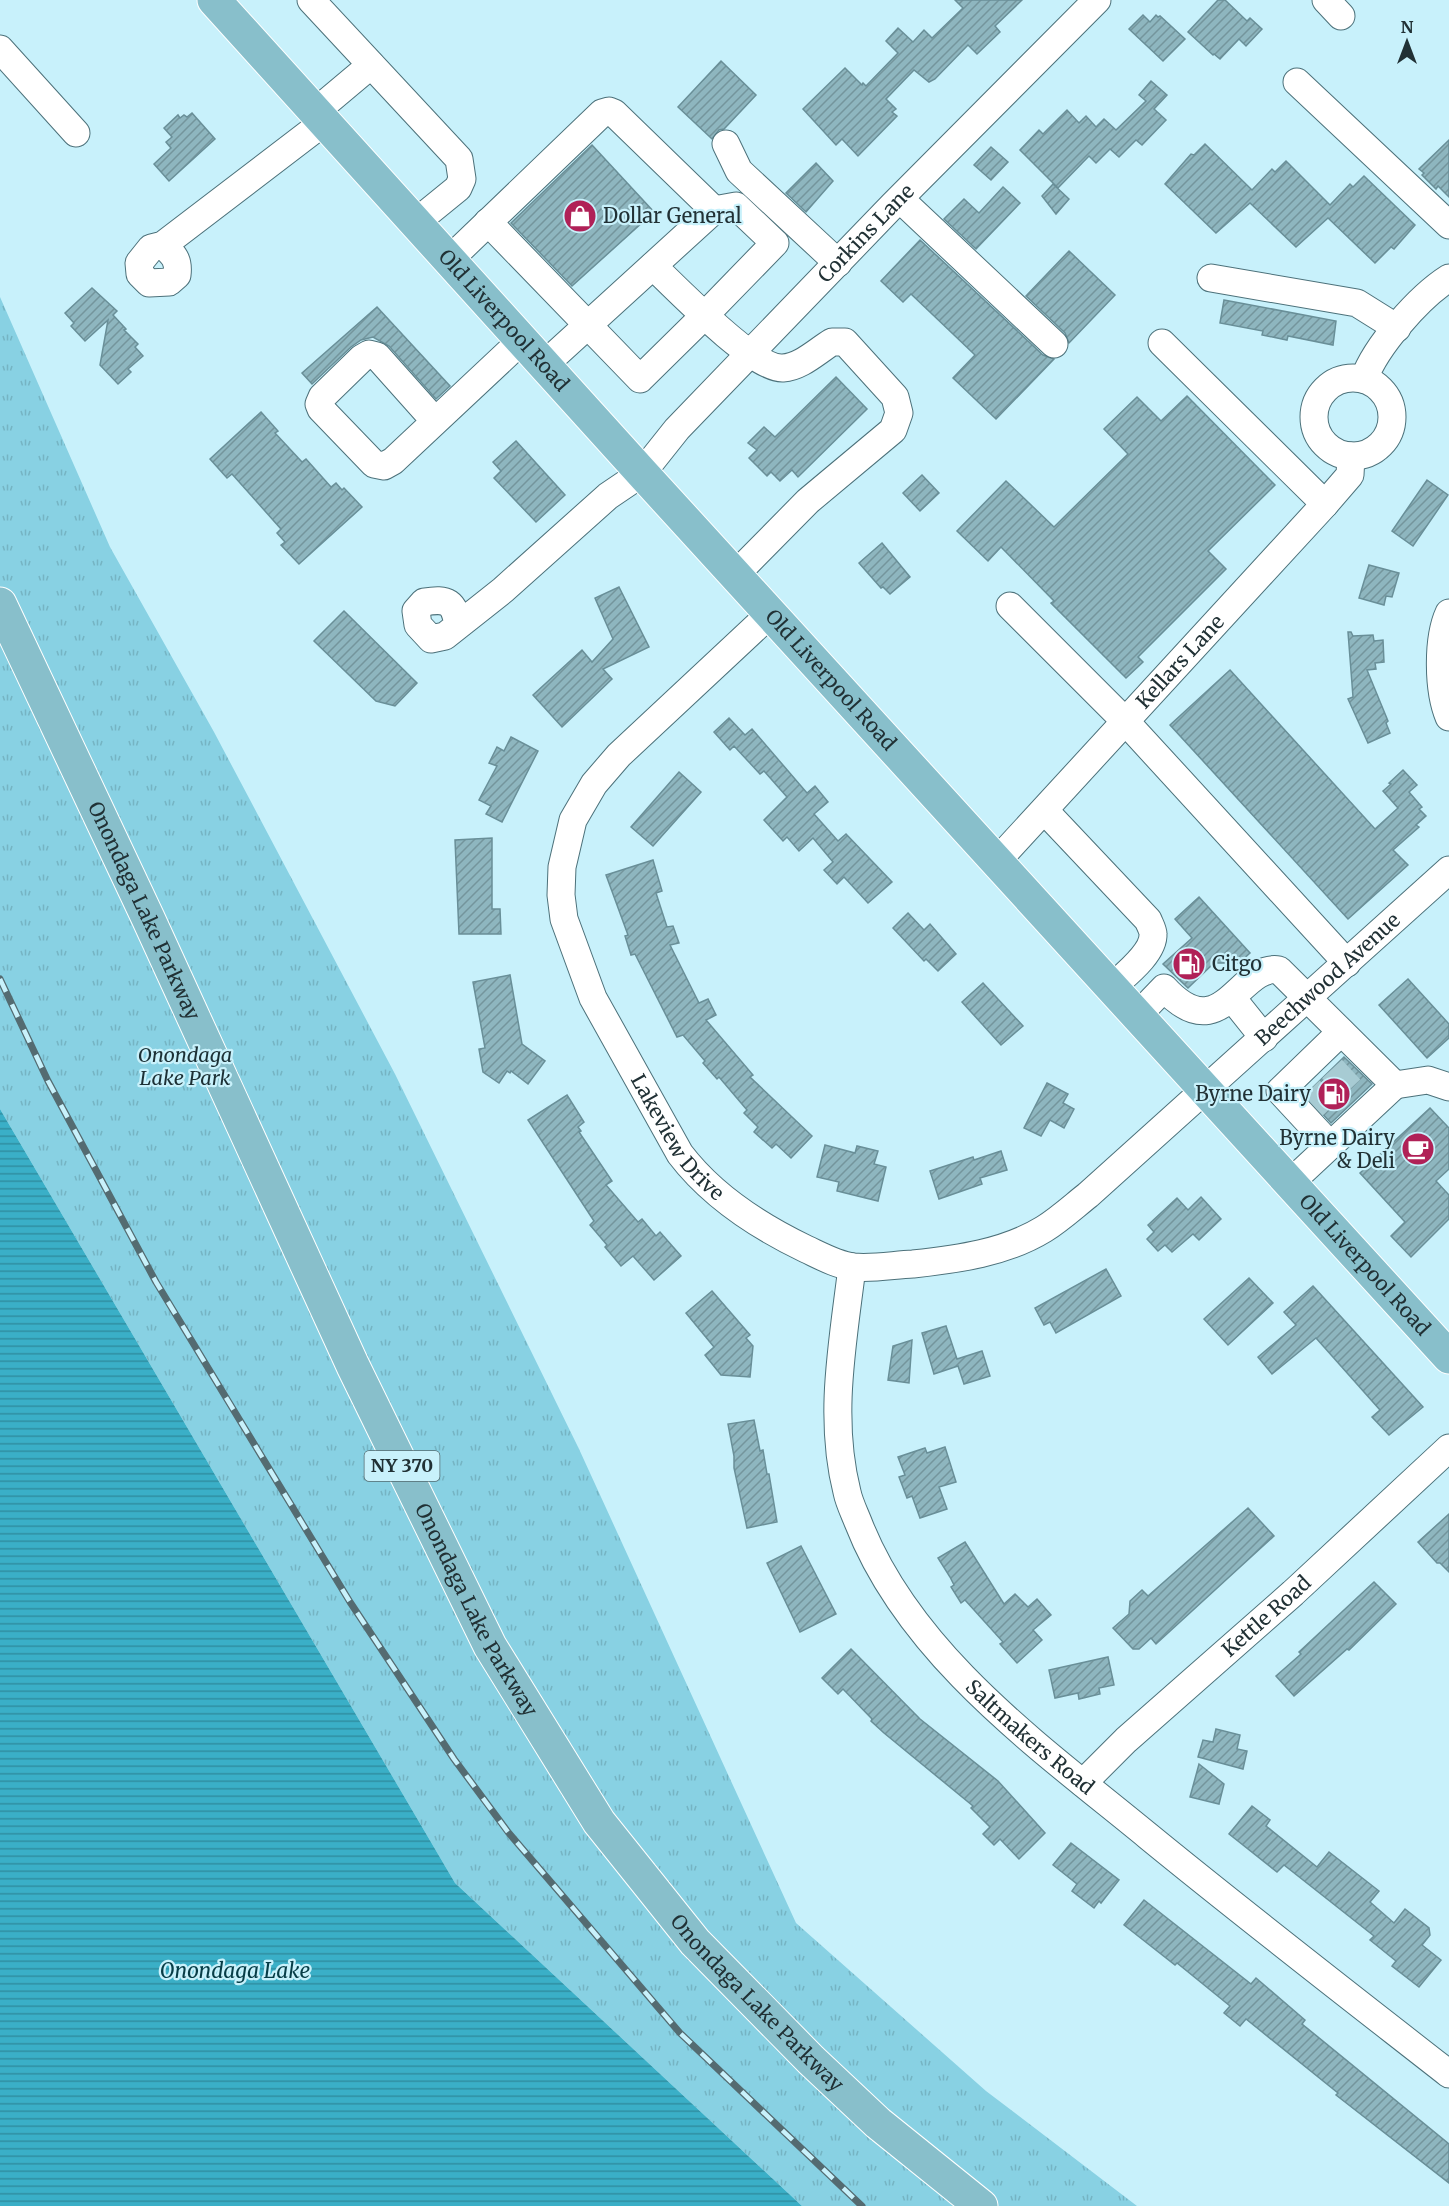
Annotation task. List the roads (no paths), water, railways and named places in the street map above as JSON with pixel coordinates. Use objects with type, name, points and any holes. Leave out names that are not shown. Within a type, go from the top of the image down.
[{"type":"main road","name":"Old Liverpool Road","points":[[217,1],[642,473],[1449,1357]]},
{"type":"main road","name":"Onondaga Lake Parkway","points":[[0,604],[148,918],[353,1366],[490,1646],[599,1822],[695,1942],[811,2060],[878,2123],[981,2206]]},
{"type":"street","points":[[311,0],[459,159],[462,178],[458,188],[415,223]]},
{"type":"street","name":"Corkins Lane","points":[[458,625],[537,560],[608,496],[642,473],[677,429],[751,352],[1097,0]]},
{"type":"street","points":[[0,49],[76,134]]},
{"type":"street","points":[[163,245],[320,117],[371,65]]},
{"type":"street","points":[[1297,82],[1449,225]]},
{"type":"street","points":[[449,260],[602,113],[609,111],[614,113],[714,210]]},
{"type":"street","points":[[726,144],[739,171],[838,263]]},
{"type":"street","points":[[900,199],[1054,344]]},
{"type":"street","points":[[488,222],[587,326],[640,379],[775,243],[736,206],[714,210],[653,266],[587,326],[544,365]]},
{"type":"street","points":[[653,266],[725,336],[767,365],[781,369],[795,366],[838,340],[845,342],[895,397],[899,413],[893,430],[808,501],[736,574]]},
{"type":"street","points":[[1211,278],[1357,303],[1397,328]]},
{"type":"street","points":[[1364,380],[1369,364],[1397,328],[1434,288],[1449,278]]},
{"type":"street","points":[[435,421],[522,340]]},
{"type":"street","points":[[1162,343],[1325,504]]},
{"type":"street","points":[[1351,378],[1364,380],[1375,385],[1384,393],[1390,405],[1391,423],[1384,441],[1375,449],[1351,456],[1338,453],[1327,446],[1319,436],[1314,423],[1314,410],[1327,387],[1351,378]]},
{"type":"street","name":"Kellars Lane","points":[[996,862],[1325,504],[1350,475],[1351,456]]},
{"type":"street","points":[[1010,606],[1126,722],[1347,963]]},
{"type":"street","name":"Lakeview Drive","points":[[771,613],[619,755],[594,784],[573,820],[562,867],[561,895],[564,919],[593,998],[680,1154],[693,1172],[755,1222],[827,1259],[852,1267],[932,1262],[992,1252],[1043,1229],[1088,1196],[1205,1091]]},
{"type":"street","points":[[1449,614],[1445,623],[1439,662],[1449,717]]},
{"type":"street","points":[[1045,811],[1148,921],[1154,932],[1152,943],[1141,960],[1112,987]]},
{"type":"street","name":"Beechwood Avenue","points":[[1205,1091],[1449,870]]},
{"type":"street","points":[[1141,960],[1164,988],[1186,1008],[1202,1011],[1216,1008],[1232,998],[1262,972],[1271,968],[1280,970],[1395,1085]]},
{"type":"street","points":[[1137,1016],[1164,988]]},
{"type":"street","points":[[1232,998],[1264,1038]]},
{"type":"street","points":[[1338,1130],[1280,1091],[1304,1083],[1325,1062],[1341,1032]]},
{"type":"street","points":[[1290,1183],[1363,1103],[1395,1085],[1428,1080],[1449,1087]]},
{"type":"street","name":"Saltmakers Road","points":[[852,1267],[838,1389],[838,1449],[847,1494],[866,1543],[884,1577],[912,1620],[956,1670],[1009,1720],[1083,1783],[1203,1881],[1449,2074]]},
{"type":"street","name":"Kettle Road","points":[[1083,1783],[1126,1740],[1293,1593],[1449,1448]]},
{"type":"water","name":"Onondaga Lake","points":[[0,1109],[455,1883],[802,2206],[0,2206]]},
{"type":"tunnel","points":[[1332,1069],[1358,1097]]},
{"type":"tunnel","points":[[1310,1090],[1337,1117]]},
{"type":"railway","points":[[0,979],[48,1081],[156,1282],[350,1602],[454,1759],[508,1832],[680,2033],[862,2206]]},
{"type":"place","name":"Dollar General","points":[[580,216]]},
{"type":"place","name":"Citgo","points":[[1189,964]]},
{"type":"place","name":"Byrne Dairy","points":[[1334,1094]]},
{"type":"place","name":"Byrne Dairy & Deli","points":[[1418,1149]]},
{"type":"park label","name":"Onondaga Lake Park","points":[[185,1066]]}]
